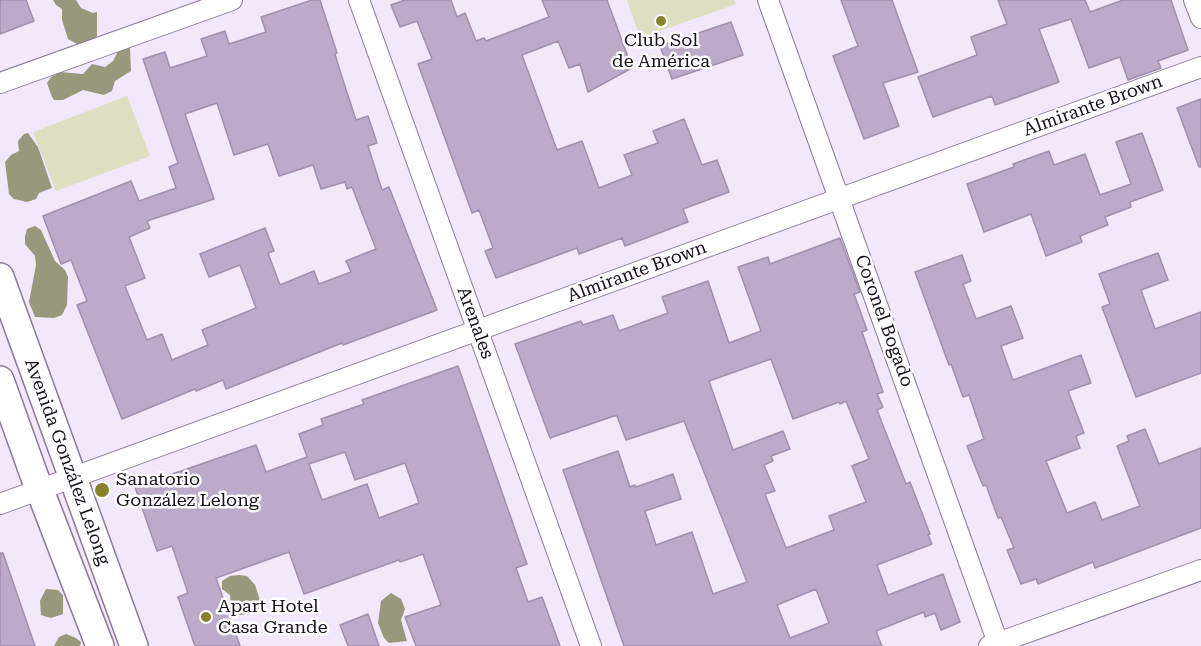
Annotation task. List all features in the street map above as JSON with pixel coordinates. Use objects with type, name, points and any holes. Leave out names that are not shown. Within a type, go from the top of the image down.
[{"type":"main road","name":"Avenida González Lelong","points":[[0,277],[134,646]]},
{"type":"main road","name":"Avenida González Lelong","points":[[0,380],[100,646]]},
{"type":"street","points":[[0,83],[232,0]]},
{"type":"street","name":"Arenales","points":[[358,0],[591,646]]},
{"type":"street","name":"Coronel Bogado","points":[[768,0],[840,198],[994,644]]},
{"type":"street","points":[[1194,0],[1201,18]]},
{"type":"street","name":"Almirante Brown","points":[[0,504],[1201,67]]},
{"type":"street","points":[[994,644],[1201,570]]},
{"type":"green space","name":"Club Sol de América","points":[[627,0],[734,0],[736,4],[640,38]]},
{"type":"green space","points":[[127,96],[150,156],[56,191],[33,132]]},
{"type":"shaded area","points":[[53,0],[76,0],[81,8],[93,13],[97,12],[97,36],[90,45],[79,45],[68,39],[62,20],[62,9]]},
{"type":"shaded area","points":[[125,46],[130,48],[131,71],[115,81],[112,91],[104,95],[83,90],[63,100],[54,100],[47,83],[51,77],[60,72],[83,74],[92,64],[105,67]]},
{"type":"shaded area","points":[[28,133],[38,147],[52,188],[39,193],[36,199],[27,202],[14,199],[9,194],[5,162],[19,151],[18,141]]},
{"type":"shaded area","points":[[35,226],[41,230],[55,261],[65,270],[68,277],[67,305],[62,315],[54,318],[35,317],[29,302],[36,265],[35,256],[25,244],[25,236],[27,229]]},
{"type":"shaded area","points":[[230,576],[247,576],[255,585],[261,603],[260,610],[255,614],[235,615],[231,611],[230,595],[222,589],[222,581]]},
{"type":"shaded area","points":[[46,589],[58,590],[63,595],[63,614],[51,618],[41,615],[40,601]]},
{"type":"shaded area","points":[[391,593],[401,599],[405,609],[401,620],[407,641],[389,643],[384,638],[378,623],[381,601]]},
{"type":"shaded area","points":[[66,634],[81,642],[80,646],[54,646],[59,637]]},
{"type":"building","points":[[0,0],[26,0],[34,21],[0,34]]},
{"type":"building","points":[[312,0],[320,0],[356,120],[368,116],[377,143],[368,146],[382,190],[389,187],[437,310],[343,345],[342,343],[226,389],[223,380],[122,419],[77,305],[87,301],[71,260],[61,264],[43,216],[131,181],[139,201],[176,188],[169,167],[178,163],[143,59],[165,52],[170,68],[207,56],[201,39],[225,31],[229,44],[266,32],[261,17]],"holes":[[[217,103],[234,155],[268,144],[279,176],[313,165],[321,189],[345,182],[347,189],[352,187],[376,249],[346,261],[351,272],[319,284],[314,271],[280,285],[268,253],[274,251],[265,228],[200,254],[209,277],[240,265],[256,308],[202,330],[208,345],[172,360],[162,334],[147,340],[125,286],[145,278],[129,237],[150,228],[147,221],[214,199],[185,114]]]},
{"type":"building","points":[[405,0],[451,0],[457,17],[465,13],[476,41],[484,38],[486,41],[549,17],[542,0],[607,0],[632,68],[588,92],[580,64],[569,68],[558,41],[522,55],[557,150],[582,141],[599,188],[632,175],[624,155],[658,143],[653,131],[684,119],[702,165],[717,160],[729,192],[683,209],[688,222],[625,246],[622,238],[579,254],[577,248],[496,278],[485,251],[493,248],[479,210],[472,213],[418,64],[432,59],[417,21],[400,27],[391,5]]},
{"type":"building","points":[[841,0],[892,0],[918,72],[883,83],[899,126],[864,139],[833,56],[858,46]]},
{"type":"building","points":[[998,0],[1085,0],[1090,12],[1123,0],[1171,0],[1188,50],[1158,61],[1161,68],[1128,80],[1120,57],[1089,68],[1071,19],[1039,29],[1059,82],[995,105],[992,96],[933,117],[918,77],[977,55],[971,37],[1007,24]]},
{"type":"building","points":[[731,22],[743,55],[672,79],[660,46]]},
{"type":"building","points":[[1201,99],[1201,167],[1199,167],[1177,108]]},
{"type":"building","points":[[1142,133],[1163,190],[1130,202],[1131,207],[1105,217],[1108,225],[1080,236],[1082,242],[1046,256],[1031,214],[984,232],[967,184],[1049,151],[1054,165],[1085,154],[1100,195],[1131,184],[1116,142]]},
{"type":"building","points":[[840,238],[860,292],[854,294],[867,330],[862,332],[883,392],[877,394],[883,407],[877,410],[906,484],[910,482],[932,544],[877,565],[888,595],[943,574],[960,622],[941,630],[935,613],[925,617],[924,612],[876,631],[882,646],[624,646],[563,470],[618,451],[630,487],[673,474],[681,499],[645,511],[656,545],[692,532],[713,594],[747,582],[684,421],[626,440],[617,416],[614,416],[550,438],[515,344],[581,321],[583,325],[613,315],[619,331],[668,313],[662,297],[708,281],[729,343],[761,331],[738,267],[768,257],[770,264]],"holes":[[[771,359],[793,419],[846,401],[869,459],[852,466],[866,502],[829,516],[834,530],[786,548],[765,494],[775,491],[764,465],[773,461],[771,456],[790,449],[783,431],[733,450],[709,381]],[[816,589],[829,623],[790,638],[777,605]]]},
{"type":"building","points":[[1158,253],[1168,280],[1141,290],[1155,329],[1201,312],[1201,373],[1136,397],[1102,307],[1110,304],[1099,274]]},
{"type":"building","points":[[962,255],[971,281],[963,284],[976,319],[1011,306],[1023,338],[1001,346],[1013,380],[1081,355],[1091,383],[1068,391],[1084,433],[1076,436],[1080,448],[1046,461],[1067,513],[1095,502],[1102,520],[1140,506],[1117,446],[1129,441],[1127,436],[1145,429],[1159,464],[1201,448],[1201,528],[1095,568],[1093,562],[1038,584],[1036,579],[1021,584],[1007,550],[1014,548],[1001,517],[998,518],[986,485],[983,486],[967,446],[984,439],[969,395],[963,397],[951,364],[949,365],[915,272]]},
{"type":"building","points":[[458,366],[527,564],[516,568],[528,602],[542,597],[560,646],[416,646],[405,617],[441,605],[423,554],[400,562],[399,560],[304,594],[289,552],[216,578],[240,646],[195,646],[178,597],[188,593],[172,546],[157,551],[135,487],[256,445],[266,472],[307,457],[299,434],[323,425],[321,419],[364,404],[362,400]],"holes":[[[345,452],[355,480],[405,463],[419,503],[379,518],[367,484],[322,500],[309,464]]]},
{"type":"building","points":[[0,553],[3,553],[35,646],[0,646]]},
{"type":"building","points":[[368,614],[379,646],[348,646],[340,625]]},
{"type":"place","name":"Club Sol de América","points":[[661,21]]},
{"type":"place","name":"Sanatorio González Lelong","points":[[102,490]]},
{"type":"place","name":"Apart Hotel Casa Grande","points":[[206,617]]}]
